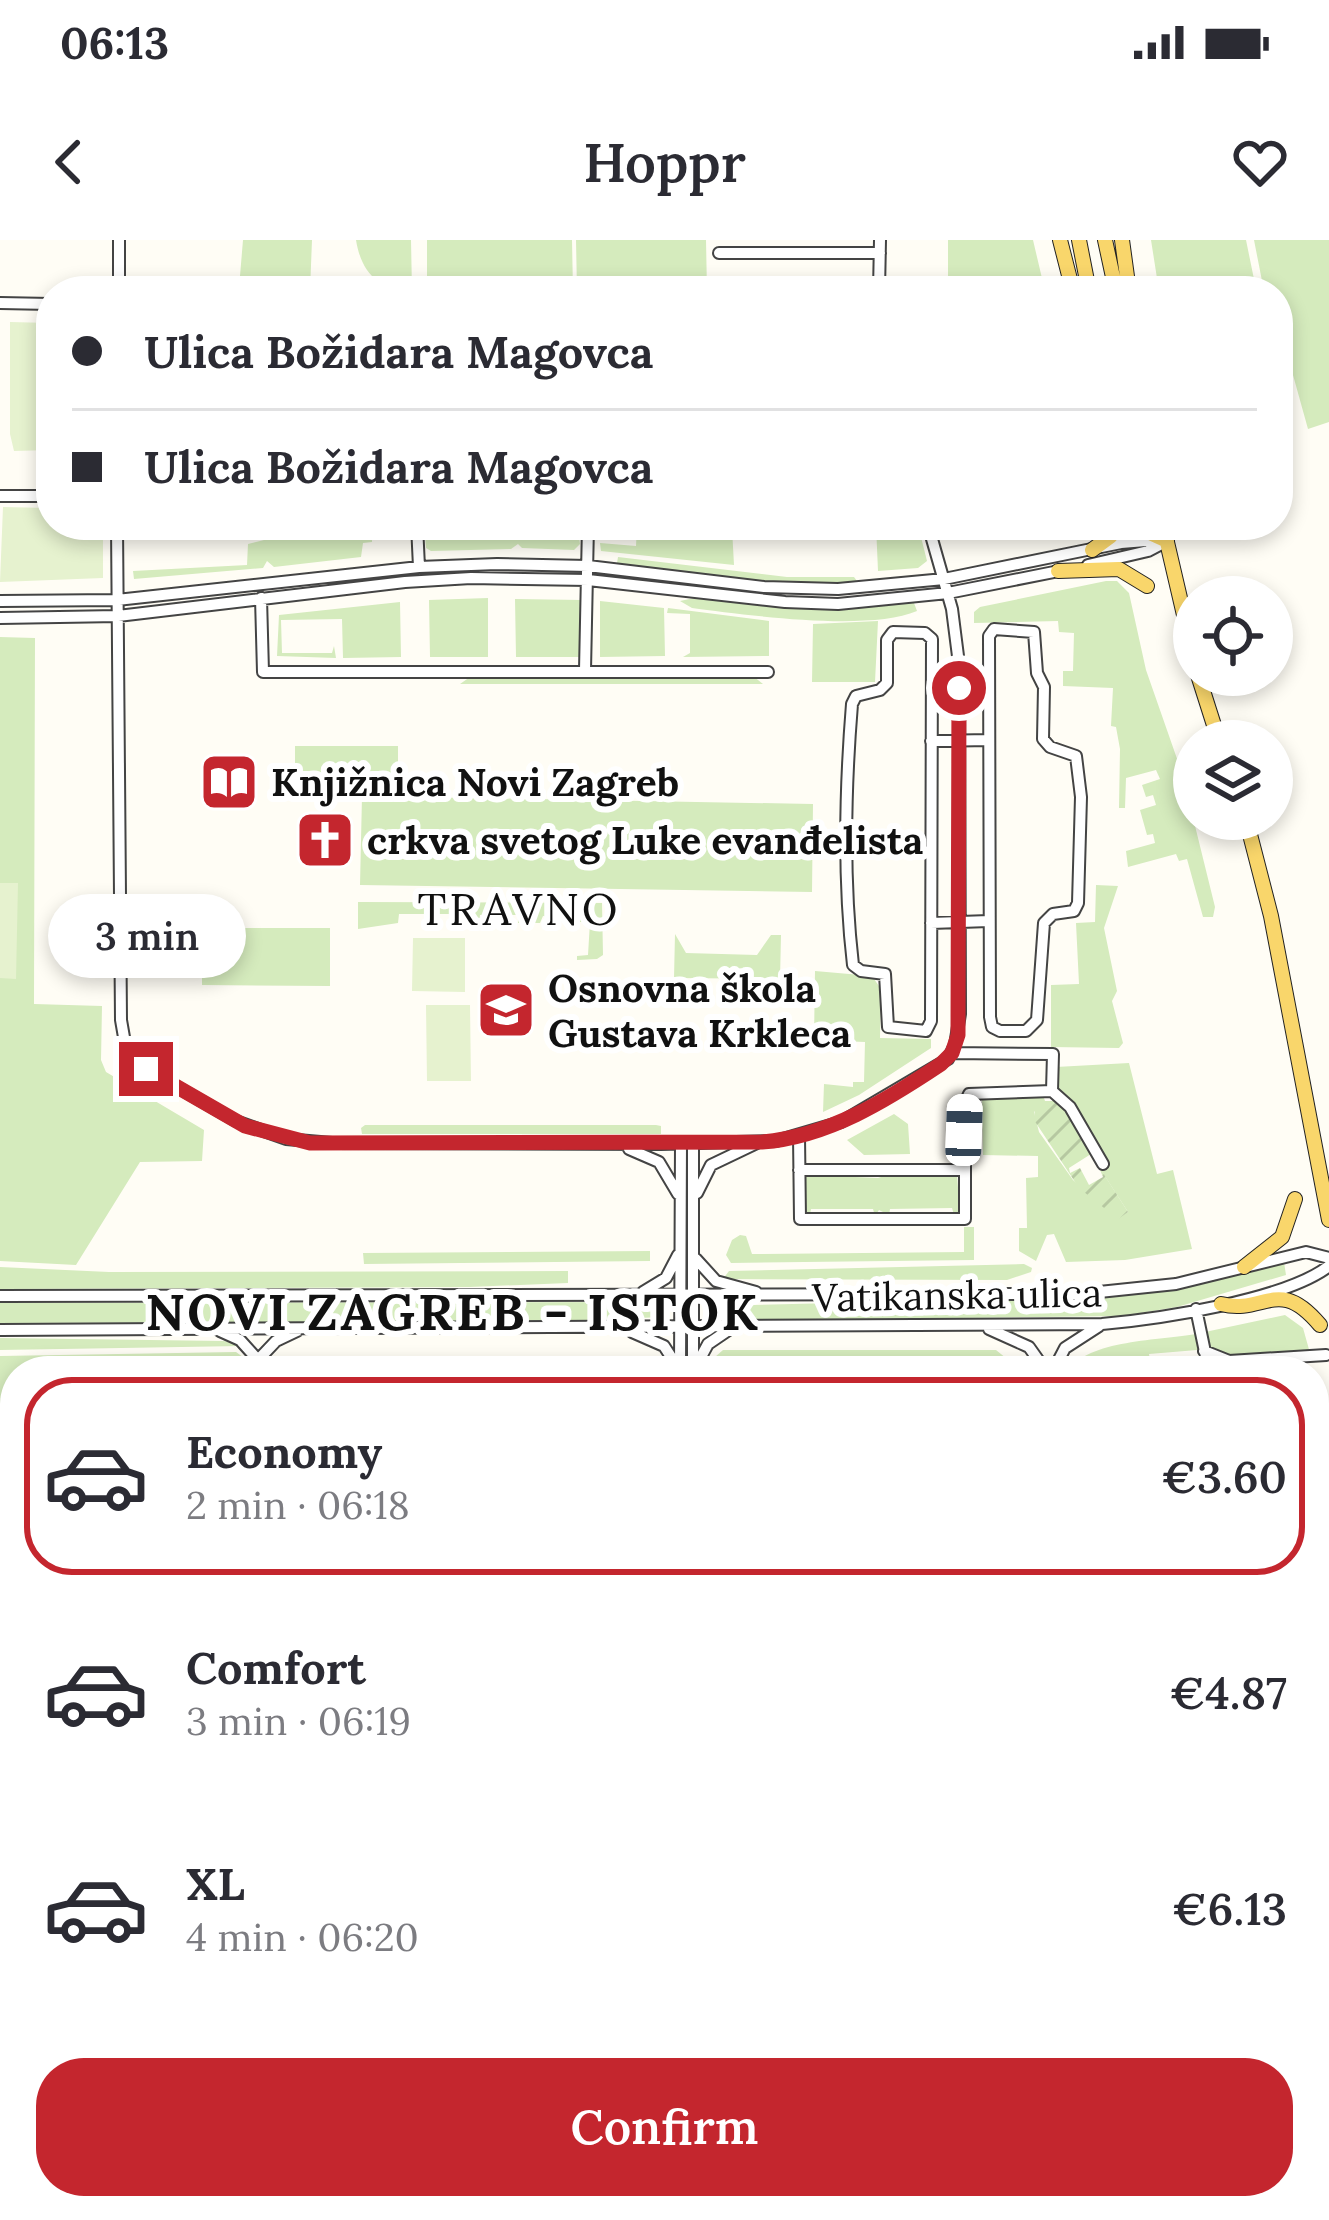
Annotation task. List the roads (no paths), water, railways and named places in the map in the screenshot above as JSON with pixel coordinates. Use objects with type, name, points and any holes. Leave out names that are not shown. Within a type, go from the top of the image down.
[{"type":"main road","points":[[1060,240],[1068,276]]},
{"type":"main road","points":[[1079,240],[1086,276]]},
{"type":"main road","points":[[1105,240],[1113,276]]},
{"type":"main road","points":[[1122,240],[1127,276]]},
{"type":"main road","points":[[1092,550],[1103,540]]},
{"type":"main road","points":[[1167,540],[1175,576]]},
{"type":"main road","points":[[1058,571],[1119,569],[1147,586]]},
{"type":"main road","points":[[1251,840],[1271,916],[1329,1220]]},
{"type":"main road","points":[[1244,1267],[1282,1237],[1295,1198]]},
{"type":"main road","points":[[1221,1304],[1280,1298],[1303,1308],[1320,1325]]},
{"type":"street","points":[[119,240],[119,276]]},
{"type":"street","points":[[719,253],[880,246],[879,276]]},
{"type":"street","points":[[0,303],[36,304]]},
{"type":"street","points":[[0,496],[36,496]]},
{"type":"street","points":[[117,540],[121,1020],[125,1043],[140,1064],[236,1121],[286,1139],[614,1144],[762,1142],[800,1136],[841,1122],[935,1068],[952,1053],[960,1014],[958,647],[933,540]]},
{"type":"street","points":[[418,540],[419,567]]},
{"type":"street","points":[[585,670],[588,540]]},
{"type":"street","points":[[0,601],[117,600],[419,567],[588,566],[811,590],[944,578],[1145,540]]},
{"type":"street","points":[[0,618],[118,616],[471,578],[588,580],[810,604],[884,602],[1148,551],[1158,540]]},
{"type":"street","points":[[261,598],[262,672],[768,672]]},
{"type":"street","points":[[997,628],[1031,630],[1036,637],[1037,673],[1044,687],[1043,739],[1050,747],[1070,751],[1078,760],[1081,843],[1077,908],[1050,915],[1044,923],[1036,1020],[1030,1030],[992,1027],[989,921],[990,632],[997,628]]},
{"type":"street","points":[[893,632],[925,633],[932,639],[931,741],[928,1029],[891,1030],[885,974],[856,968],[851,958],[847,756],[853,698],[887,683],[887,640],[893,632]]},
{"type":"street","points":[[931,741],[988,740]]},
{"type":"street","points":[[931,923],[989,921]]},
{"type":"street","points":[[952,1053],[1053,1054],[1052,1091]]},
{"type":"street","points":[[800,1136],[800,1219],[965,1219],[965,1103],[969,1094],[1052,1091],[1070,1107],[1102,1164]]},
{"type":"street","points":[[687,1203],[711,1165],[762,1142]]},
{"type":"street","points":[[682,1356],[688,1296],[682,1240],[687,1143]]},
{"type":"street","points":[[614,1144],[659,1162],[687,1203],[695,1258],[688,1296]]},
{"type":"street","points":[[800,1170],[965,1170]]},
{"type":"street","points":[[627,1296],[653,1288],[666,1277],[682,1240]]},
{"type":"street","name":"Vatikanska ulica","points":[[0,1296],[1080,1294],[1163,1286],[1306,1252],[1329,1262],[1311,1280],[1221,1304],[1102,1324],[0,1330]]},
{"type":"street","points":[[695,1258],[716,1281],[776,1297]]},
{"type":"street","points":[[1196,1309],[1206,1356]]},
{"type":"street","points":[[1060,1356],[1102,1324]]},
{"type":"street","points":[[980,1326],[1029,1347],[1037,1356]]},
{"type":"street","points":[[623,1328],[664,1346],[670,1356]]},
{"type":"street","points":[[687,1328],[692,1356]]},
{"type":"street","points":[[702,1356],[709,1344],[732,1328]]},
{"type":"street","points":[[265,1356],[276,1341],[300,1329]]},
{"type":"street","points":[[217,1330],[240,1340],[251,1356]]},
{"type":"street","points":[[1204,1351],[1216,1356]]},
{"type":"place","name":"Knjižnica Novi Zagreb","points":[[229,782]]},
{"type":"place","name":"crkva svetog Luke evanđelista","points":[[325,840]]},
{"type":"place","name":"Osnovna škola Gustava Krkleca","points":[[506,1010]]},
{"type":"district","name":"TRAVNO","points":[[519,909]]},
{"type":"district","name":"NOVI ZAGREB - ISTOK","points":[[453,1312]]}]
